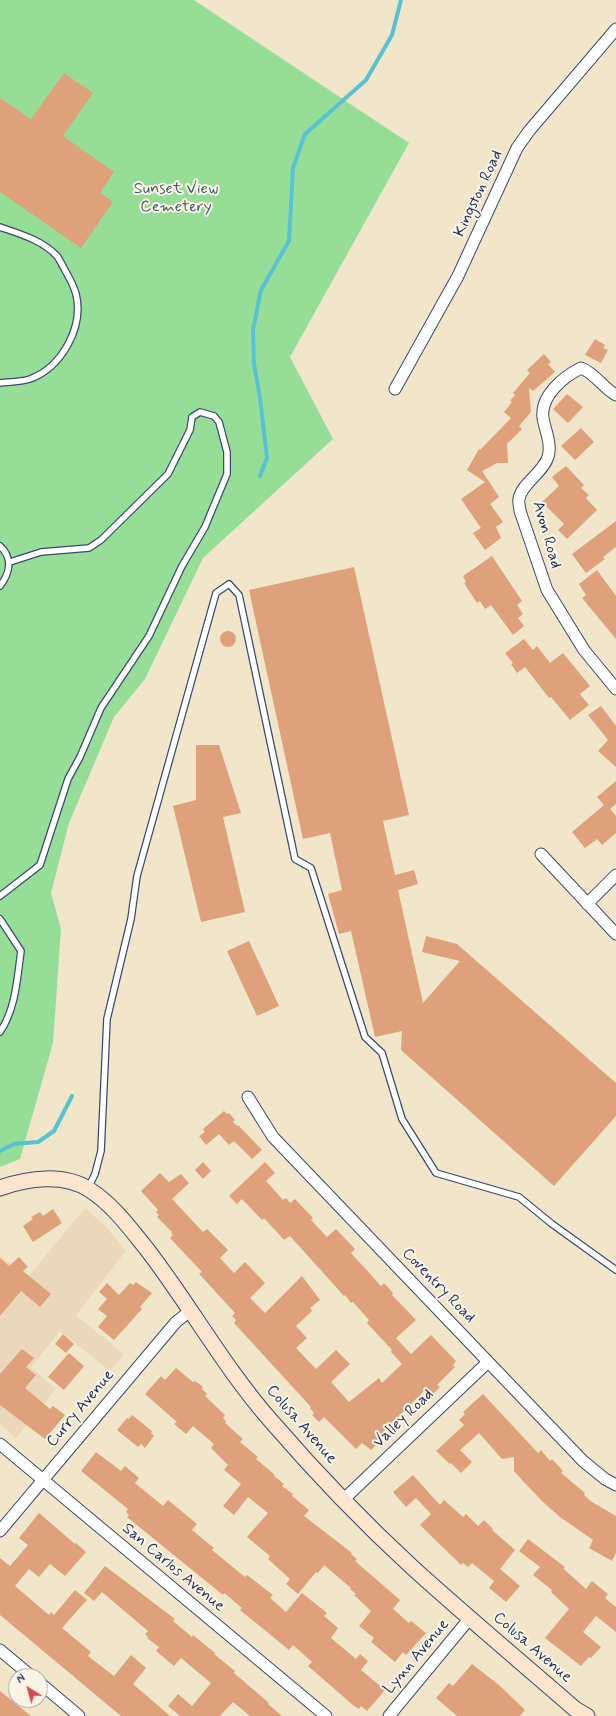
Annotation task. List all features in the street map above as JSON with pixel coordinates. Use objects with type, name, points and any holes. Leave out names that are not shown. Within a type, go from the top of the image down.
[{"type":"street","name":"Kingston Road","points":[[395,389],[458,276],[517,148],[616,29]]},
{"type":"street","name":"Avon Road","points":[[616,396],[608,391],[588,370],[581,368],[575,371],[553,390],[546,398],[542,407],[548,439],[549,456],[543,469],[524,488],[518,499],[522,518],[547,590],[584,650],[616,689]]},
{"type":"street","points":[[541,854],[616,934]]},
{"type":"street","points":[[587,904],[616,875]]},
{"type":"street","name":"Coventry Road","points":[[248,1097],[273,1136],[583,1461],[605,1479],[616,1485]]},
{"type":"street","name":"Colusa Avenue","points":[[0,1188],[27,1180],[44,1178],[60,1180],[88,1188],[105,1201],[125,1222],[175,1288],[243,1386],[271,1421],[343,1500],[412,1567],[470,1618],[587,1716]]},
{"type":"street","name":"Curry Avenue","points":[[0,1531],[173,1325],[190,1311]]},
{"type":"street","name":"Valley Road","points":[[343,1500],[488,1362]]},
{"type":"street","name":"San Carlos Avenue","points":[[0,1444],[326,1716]]},
{"type":"street","name":"Lynn Avenue","points":[[389,1716],[470,1618]]},
{"type":"street","points":[[0,1650],[21,1668]]},
{"type":"street","points":[[48,1690],[79,1716]]},
{"type":"lane","points":[[0,227],[35,240],[57,256],[76,294],[78,315],[69,345],[59,358],[45,370],[30,379],[0,383]]},
{"type":"lane","points":[[0,896],[40,865],[68,779],[80,757],[101,708],[149,636],[182,566],[205,527],[227,474],[227,452],[219,422],[214,416],[200,412],[192,417],[190,430],[168,474],[101,540],[89,548],[41,552],[10,562]]},
{"type":"lane","points":[[0,546],[4,549],[10,562],[5,580],[0,586]]},
{"type":"lane","points":[[88,1188],[95,1174],[101,1151],[107,1019],[131,919],[137,876],[216,593],[229,584],[239,595],[295,859],[311,868],[365,1037],[382,1053],[402,1119],[436,1173],[519,1197],[552,1224],[616,1270]]},
{"type":"lane","points":[[0,918],[21,951],[14,1001],[7,1022],[0,1032]]},
{"type":"shaded area","points":[[85,1208],[106,1227],[126,1251],[76,1315],[124,1354],[110,1371],[60,1331],[31,1367],[56,1389],[16,1438],[0,1424],[0,1255],[27,1278]]},
{"type":"green space","name":"Sunset View Cemetery","points":[[0,0],[194,0],[409,143],[290,357],[333,439],[203,558],[145,679],[114,717],[69,823],[51,893],[61,929],[53,1043],[20,1159],[0,1167]]},
{"type":"building","points":[[64,73],[93,93],[63,136],[114,172],[100,193],[113,202],[81,248],[0,192],[0,98],[31,119]]},
{"type":"building","points":[[595,339],[605,345],[603,348],[608,350],[601,363],[585,355]]},
{"type":"building","points":[[544,354],[551,362],[548,364],[555,372],[533,391],[529,388],[531,412],[519,426],[522,429],[508,443],[507,442],[508,463],[497,463],[482,471],[499,497],[490,504],[503,522],[496,527],[501,538],[485,550],[473,533],[481,528],[461,499],[485,482],[467,470],[479,449],[480,450],[511,418],[504,412],[512,402],[510,401],[515,395],[513,393],[530,373],[527,370]]},
{"type":"building","points":[[567,394],[583,407],[568,423],[553,409]]},
{"type":"building","points":[[581,428],[594,442],[575,460],[561,446]]},
{"type":"building","points":[[566,466],[584,485],[581,488],[589,495],[586,498],[597,510],[567,539],[558,530],[564,524],[542,502],[559,486],[552,477]]},
{"type":"building","points":[[616,521],[616,547],[603,557],[605,559],[586,573],[572,554]]},
{"type":"building","points":[[492,556],[522,601],[517,605],[523,614],[518,618],[524,626],[513,635],[491,605],[485,609],[480,601],[477,603],[464,583],[466,582],[463,576]]},
{"type":"building","points":[[354,567],[409,815],[383,821],[395,875],[414,870],[418,884],[398,890],[423,1003],[460,961],[422,952],[426,936],[457,944],[616,1083],[616,1116],[554,1186],[401,1050],[402,1031],[375,1037],[351,931],[339,934],[328,894],[342,890],[330,833],[303,839],[249,590]]},
{"type":"building","points":[[597,570],[616,596],[616,639],[582,598],[586,595],[579,584]]},
{"type":"building","points":[[228,631],[235,636],[236,639],[231,646],[228,647],[221,642],[220,639],[225,632]]},
{"type":"building","points":[[524,639],[533,650],[537,646],[550,663],[563,653],[590,686],[580,694],[589,705],[570,720],[551,697],[549,698],[525,667],[517,673],[511,664],[513,663],[505,653]]},
{"type":"building","points":[[601,706],[616,726],[616,767],[598,751],[608,740],[588,715]]},
{"type":"building","points":[[196,745],[219,745],[241,813],[223,817],[245,912],[201,922],[173,806],[196,800]]},
{"type":"building","points":[[616,781],[616,804],[610,809],[616,816],[616,833],[602,845],[597,839],[585,848],[572,832],[604,805],[597,797]]},
{"type":"building","points":[[249,941],[279,1006],[257,1016],[227,951]]},
{"type":"building","points":[[224,1111],[227,1114],[229,1113],[235,1120],[233,1122],[237,1126],[238,1125],[262,1150],[252,1159],[234,1141],[229,1145],[219,1134],[206,1145],[199,1136],[205,1132],[203,1129]]},
{"type":"building","points":[[203,1162],[211,1171],[203,1179],[195,1170]]},
{"type":"building","points":[[265,1162],[275,1173],[266,1181],[283,1200],[286,1198],[290,1203],[295,1199],[313,1218],[311,1220],[327,1237],[336,1229],[355,1249],[351,1253],[381,1286],[384,1283],[393,1293],[392,1295],[416,1320],[396,1338],[411,1354],[431,1335],[456,1361],[453,1365],[455,1367],[437,1385],[440,1387],[432,1395],[426,1389],[379,1436],[382,1439],[371,1450],[362,1443],[356,1449],[324,1417],[319,1422],[312,1415],[314,1413],[310,1408],[311,1407],[234,1323],[236,1320],[232,1316],[235,1313],[199,1274],[202,1272],[170,1238],[173,1235],[171,1233],[172,1232],[157,1217],[159,1215],[156,1212],[158,1210],[141,1191],[160,1173],[169,1182],[181,1174],[189,1183],[172,1199],[203,1232],[207,1229],[228,1250],[220,1258],[234,1273],[245,1262],[265,1283],[250,1298],[265,1313],[302,1276],[320,1300],[310,1308],[312,1311],[296,1326],[307,1338],[296,1348],[316,1369],[336,1350],[350,1364],[331,1382],[349,1402],[379,1378],[382,1383],[402,1364],[391,1352],[392,1350],[367,1323],[369,1320],[353,1302],[351,1303],[345,1295],[344,1296],[290,1236],[284,1240],[264,1218],[262,1220],[242,1199],[237,1204],[229,1196]]},
{"type":"building","points":[[53,1209],[62,1223],[33,1242],[23,1226],[33,1219],[31,1217],[40,1212],[43,1216]]},
{"type":"building","points":[[19,1257],[28,1267],[23,1271],[51,1294],[40,1307],[21,1291],[0,1316],[0,1258],[9,1266]]},
{"type":"building","points":[[136,1282],[152,1293],[140,1307],[142,1309],[114,1340],[98,1327],[107,1316],[98,1309],[107,1299],[99,1292],[107,1283],[119,1295],[130,1283],[133,1285]]},
{"type":"building","points":[[63,1334],[74,1344],[66,1353],[55,1344]]},
{"type":"building","points":[[22,1349],[34,1358],[26,1367],[36,1375],[25,1388],[50,1409],[53,1406],[65,1415],[45,1439],[0,1405],[0,1374]]},
{"type":"building","points":[[69,1353],[84,1366],[64,1390],[48,1377]]},
{"type":"building","points":[[176,1368],[193,1382],[195,1381],[203,1387],[202,1389],[207,1394],[205,1396],[225,1415],[223,1418],[226,1421],[225,1423],[243,1439],[240,1442],[258,1457],[256,1459],[284,1484],[282,1486],[293,1494],[292,1496],[309,1510],[304,1516],[352,1553],[351,1554],[357,1559],[355,1561],[400,1600],[393,1609],[409,1623],[411,1621],[426,1633],[406,1655],[403,1652],[395,1662],[371,1642],[374,1638],[359,1626],[371,1611],[354,1595],[356,1594],[350,1589],[351,1588],[324,1565],[318,1573],[316,1572],[298,1594],[286,1584],[290,1579],[268,1559],[270,1556],[247,1537],[268,1513],[248,1497],[234,1515],[223,1506],[241,1484],[224,1470],[228,1465],[211,1448],[214,1444],[193,1426],[186,1434],[174,1424],[177,1422],[145,1394],[161,1376],[165,1380]]},
{"type":"building","points":[[483,1394],[538,1453],[541,1450],[550,1461],[552,1459],[563,1471],[561,1473],[585,1493],[584,1495],[592,1502],[616,1516],[616,1553],[612,1561],[589,1548],[593,1540],[560,1517],[522,1480],[514,1471],[514,1457],[502,1459],[479,1433],[460,1450],[472,1462],[461,1473],[436,1451],[464,1425],[459,1420],[465,1414],[463,1412]]},
{"type":"building","points":[[132,1415],[152,1431],[151,1433],[154,1436],[145,1448],[141,1444],[138,1447],[117,1430],[127,1418],[129,1419]]},
{"type":"building","points":[[96,1452],[121,1471],[125,1466],[139,1478],[135,1483],[163,1506],[168,1500],[197,1524],[192,1530],[214,1548],[212,1550],[245,1577],[247,1575],[273,1595],[270,1598],[286,1612],[302,1593],[327,1613],[324,1616],[338,1628],[331,1638],[356,1659],[360,1654],[368,1661],[361,1670],[385,1690],[367,1711],[361,1706],[359,1709],[353,1705],[308,1666],[312,1662],[293,1645],[289,1650],[240,1610],[242,1608],[224,1593],[223,1595],[127,1517],[129,1515],[126,1512],[128,1509],[81,1471]]},
{"type":"building","points":[[413,1475],[440,1505],[444,1500],[463,1517],[466,1514],[478,1526],[484,1520],[493,1529],[492,1530],[515,1550],[500,1569],[520,1586],[506,1602],[489,1588],[494,1581],[472,1563],[468,1567],[463,1563],[461,1565],[420,1525],[431,1514],[416,1498],[406,1507],[393,1492]]},
{"type":"building","points":[[39,1513],[86,1552],[65,1576],[50,1564],[39,1577],[29,1569],[15,1586],[49,1615],[51,1612],[54,1615],[75,1590],[87,1600],[62,1628],[91,1652],[88,1656],[114,1676],[131,1655],[146,1668],[133,1684],[170,1716],[121,1716],[0,1615],[0,1558],[10,1566],[28,1545],[19,1538]]},
{"type":"building","points":[[528,1539],[565,1567],[563,1568],[586,1589],[592,1581],[608,1594],[605,1598],[616,1607],[616,1632],[596,1616],[583,1632],[601,1647],[581,1666],[545,1638],[569,1609],[551,1592],[552,1590],[533,1575],[540,1567],[519,1551]]},
{"type":"building","points":[[105,1566],[175,1619],[173,1621],[192,1637],[193,1635],[215,1653],[214,1654],[235,1671],[234,1673],[282,1716],[250,1716],[233,1702],[220,1716],[180,1716],[168,1706],[178,1694],[192,1706],[211,1683],[181,1658],[174,1666],[156,1651],[159,1647],[147,1638],[148,1637],[145,1634],[148,1631],[102,1592],[94,1601],[84,1593]]},
{"type":"building","points":[[472,1664],[499,1685],[525,1710],[520,1716],[457,1716],[436,1698],[449,1683],[453,1686]]},
{"type":"building","points":[[0,1691],[8,1697],[8,1708],[21,1708],[31,1716],[0,1716]]},
{"type":"waterway","points":[[260,476],[267,458],[260,398],[254,364],[253,330],[261,290],[289,241],[293,168],[305,134],[366,80],[392,35],[401,0]]},
{"type":"waterway","points":[[0,1151],[14,1144],[38,1142],[54,1131],[72,1096]]}]
